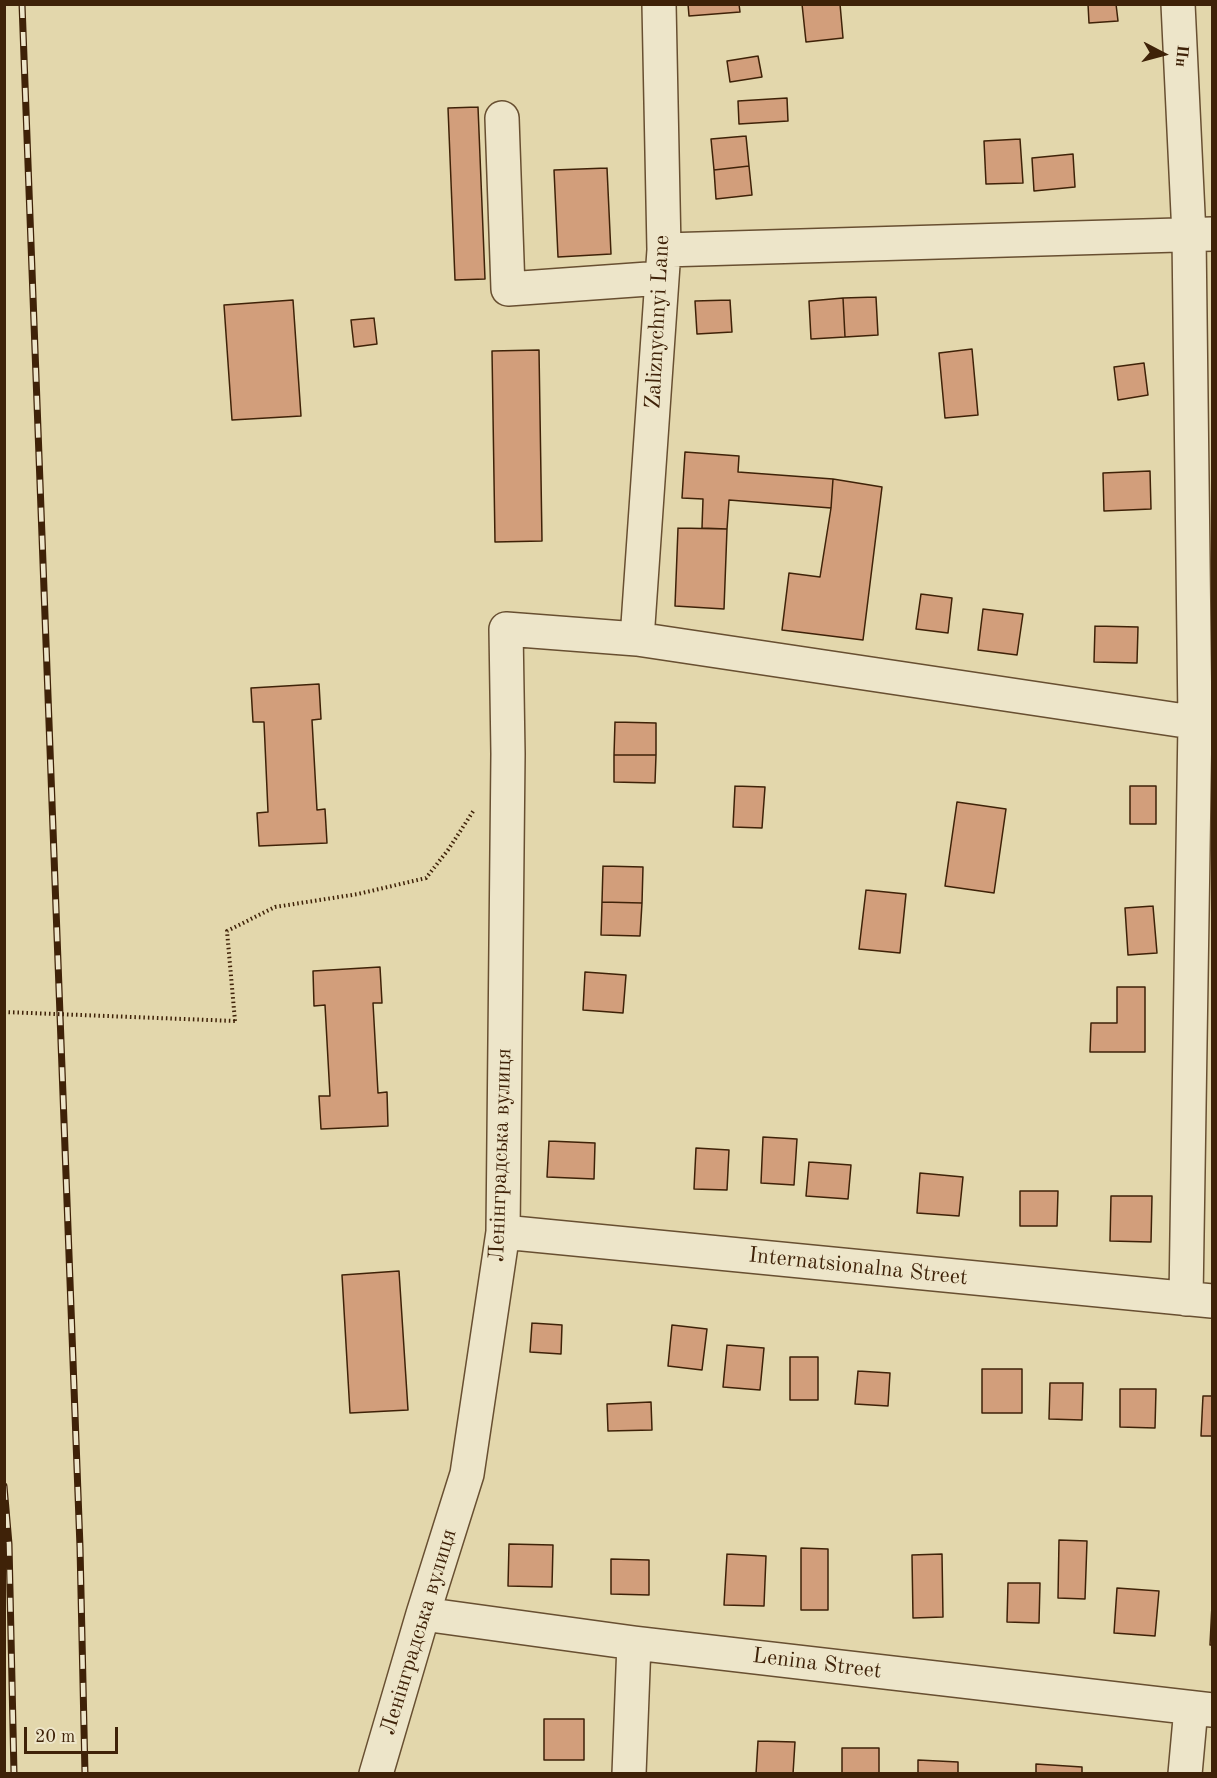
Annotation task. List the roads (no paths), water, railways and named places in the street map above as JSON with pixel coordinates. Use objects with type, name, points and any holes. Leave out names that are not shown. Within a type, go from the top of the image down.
[{"type":"street","name":"Zaliznychnyi Lane","points":[[637,639],[663,264],[659,4]]},
{"type":"street","points":[[1178,4],[1201,234],[1204,723],[1199,1300]]},
{"type":"street","points":[[502,118],[508,289],[663,264],[1201,234]]},
{"type":"street","name":"Ленінградська вулиця","points":[[376,1773],[467,1474],[503,1232],[508,766],[506,629],[637,639]]},
{"type":"street","points":[[637,639],[1204,723]]},
{"type":"street","name":"Internatsionalna Street","points":[[503,1232],[1199,1300]]},
{"type":"street","name":"Lenina Street","points":[[423,1614],[634,1643],[1202,1709]]},
{"type":"street","points":[[628,1773],[634,1643]]},
{"type":"street","points":[[1185,1773],[1202,1709]]},
{"type":"railway","points":[[22,4],[80,1547],[85,1774]]},
{"type":"railway","points":[[4,1486],[9,1544],[14,1774]]}]
